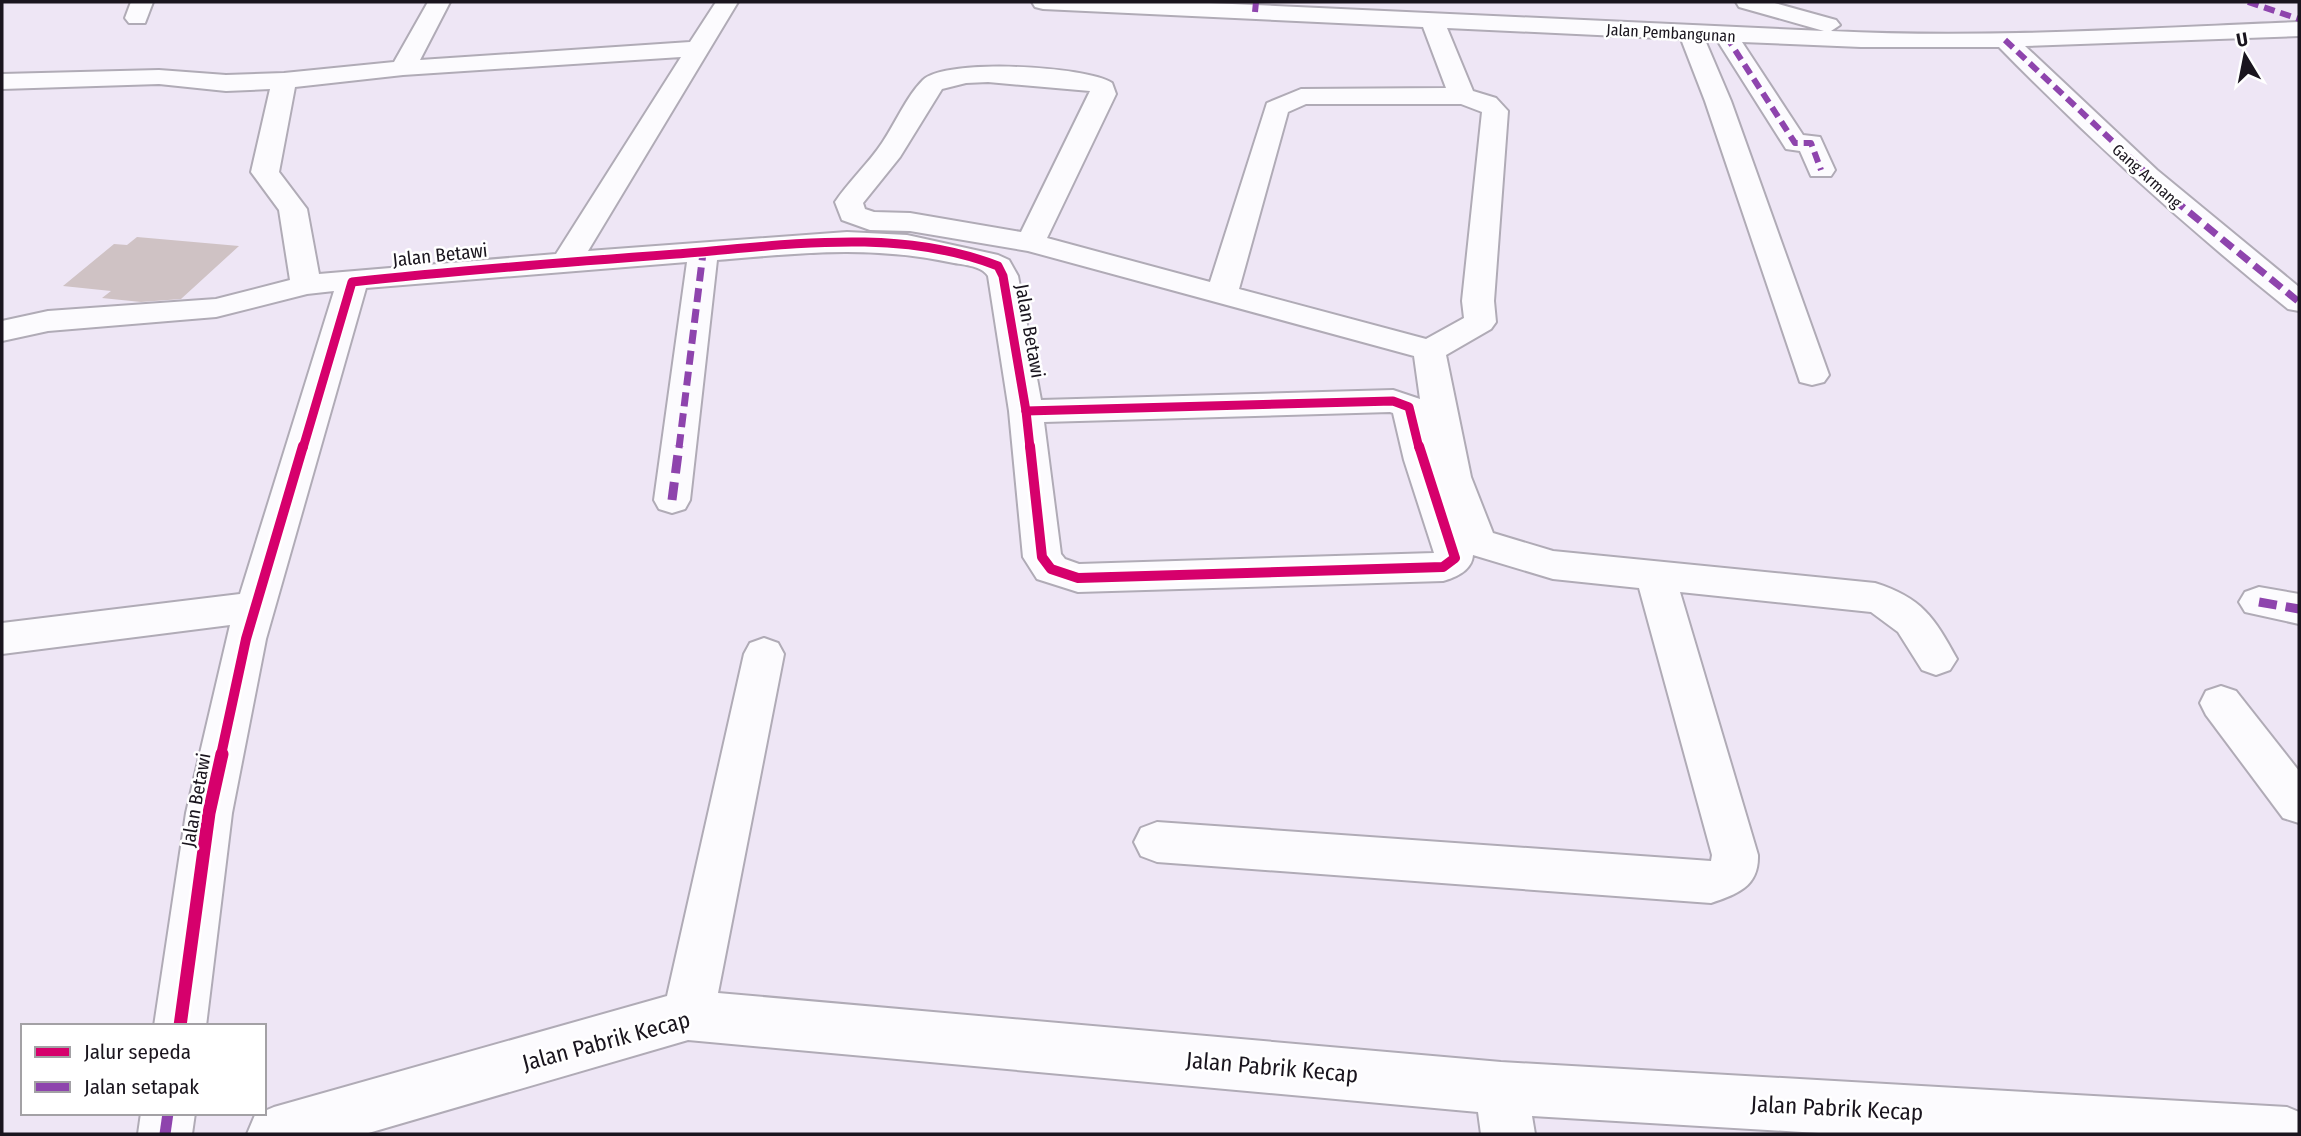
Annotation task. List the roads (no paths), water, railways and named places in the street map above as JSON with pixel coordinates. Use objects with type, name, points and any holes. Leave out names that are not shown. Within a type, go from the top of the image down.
[{"type":"street","points":[[403,68],[439,2]]},
{"type":"street","points":[[566,262],[727,2]]},
{"type":"street","name":"Jalan Pembangunan","points":[[1043,2],[1255,7],[1433,21],[1861,40],[2005,40],[2299,29]]},
{"type":"street","points":[[1746,2],[1843,29],[1861,40]]},
{"type":"street","points":[[2248,2],[2299,19]]},
{"type":"street","points":[[1433,21],[1462,96]]},
{"type":"street","points":[[1690,34],[1718,101],[1812,375]]},
{"type":"street","points":[[1726,36],[1795,143],[1811,143],[1821,170]]},
{"type":"street","name":"Gang Armang","points":[[2005,40],[2077,113],[2206,230],[2299,302]]},
{"type":"street","points":[[2,81],[159,77],[226,83],[284,81],[403,68],[697,48]]},
{"type":"street","points":[[1030,243],[1103,94],[1103,88],[1096,83],[968,74],[942,79],[933,84],[890,151],[849,202],[852,214],[870,221],[910,222],[1030,243],[1222,295],[1429,350],[1452,340],[1480,322],[1478,301],[1495,111],[1487,103],[1462,96],[1301,97],[1276,108],[1222,295]]},
{"type":"street","points":[[284,81],[265,172],[293,209],[306,285]]},
{"type":"street","name":"Jalan Betawi","points":[[180,1024],[209,813],[255,607],[352,282],[566,262],[847,241],[957,253],[998,266],[1003,276],[1026,411],[1042,557],[1051,569],[1078,578],[1443,567],[1455,558],[1422,460],[1409,407],[1402,403],[1393,401],[1026,411]]},
{"type":"street","points":[[672,500],[703,253]]},
{"type":"street","points":[[2,331],[48,321],[216,308],[306,285],[352,282]]},
{"type":"street","points":[[1429,350],[1439,411],[1468,526],[1479,543],[1553,565],[1656,578],[1875,598],[1897,606],[1912,617],[1936,659]]},
{"type":"street","points":[[1157,842],[1711,882],[1727,876],[1735,867],[1735,855],[1656,578]]},
{"type":"street","points":[[2259,602],[2299,609]]},
{"type":"street","points":[[2,638],[255,607]]},
{"type":"street","points":[[688,1015],[764,654]]},
{"type":"street","points":[[2221,703],[2299,804]]},
{"type":"street","name":"Jalan Pabrik Kecap","points":[[274,1134],[688,1015],[1505,1111],[2287,1134]]},
{"type":"street","points":[[165,1134],[168,1115]]}]
